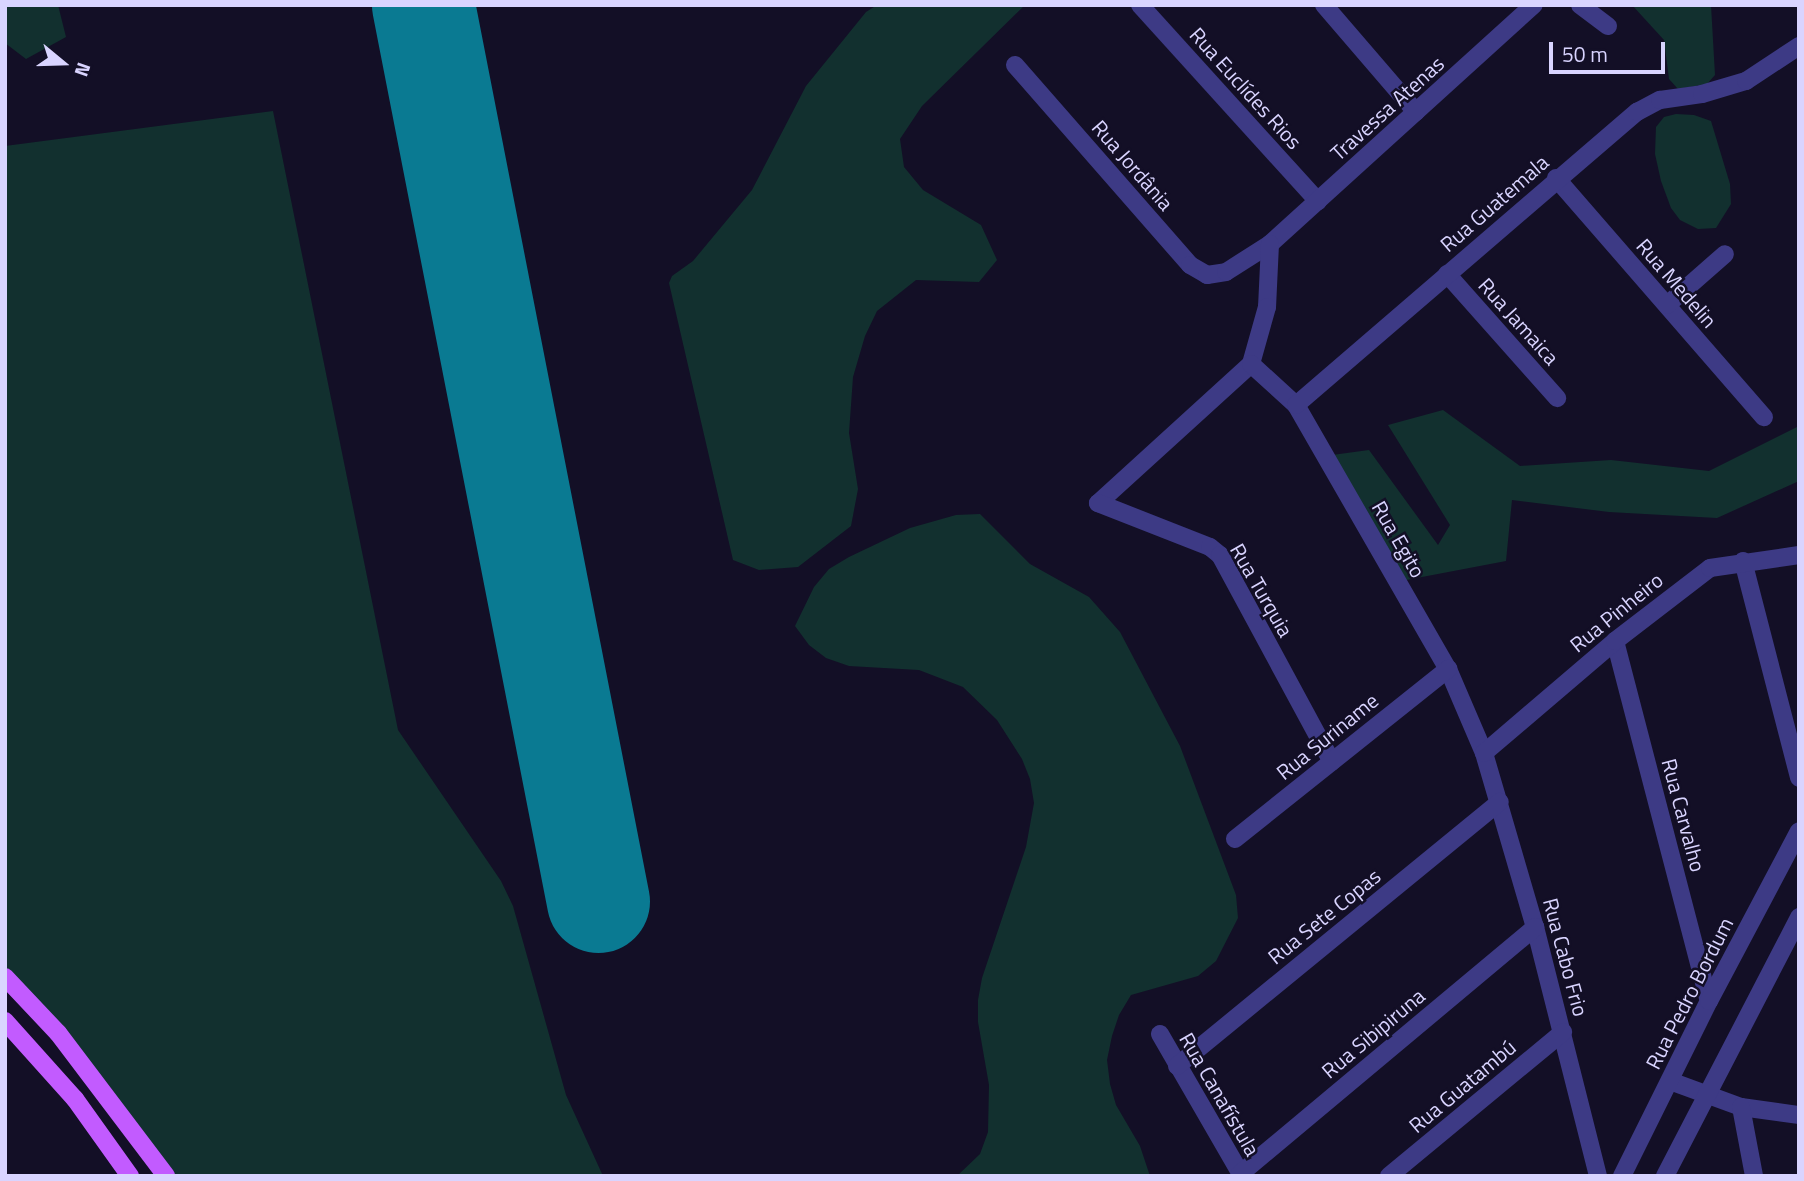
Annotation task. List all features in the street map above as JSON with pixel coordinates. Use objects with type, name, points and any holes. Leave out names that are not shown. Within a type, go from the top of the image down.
[{"type":"main road","points":[[5,977],[58,1033],[166,1176]]},
{"type":"main road","points":[[5,1021],[75,1099],[130,1176]]},
{"type":"street","name":"Rua Euclídes Rios","points":[[1140,5],[1318,201]]},
{"type":"street","points":[[1324,5],[1416,112]]},
{"type":"street","name":"Travessa Atenas","points":[[1226,272],[1270,244],[1534,5]]},
{"type":"street","points":[[1580,5],[1608,26]]},
{"type":"street","name":"Rua Guatemala","points":[[1296,405],[1556,178],[1648,106],[1660,100],[1702,94],[1746,81],[1799,46]]},
{"type":"street","name":"Rua Jordânia","points":[[1015,65],[1190,265],[1208,275],[1226,272]]},
{"type":"street","name":"Rua Medelin","points":[[1556,178],[1765,417]]},
{"type":"street","points":[[1251,364],[1267,307],[1270,244]]},
{"type":"street","points":[[1667,305],[1725,254]]},
{"type":"street","name":"Rua Jamaica","points":[[1447,274],[1557,398]]},
{"type":"street","name":"Rua Egito","points":[[1251,364],[1296,405],[1448,669],[1484,752]]},
{"type":"street","name":"Rua Turquia","points":[[1251,364],[1098,503],[1210,547],[1220,555],[1332,762]]},
{"type":"street","name":"Rua Pinheiro","points":[[1484,752],[1615,641],[1710,568],[1743,561],[1799,555]]},
{"type":"street","points":[[1743,561],[1799,778]]},
{"type":"street","name":"Rua Carvalho","points":[[1615,641],[1709,1000]]},
{"type":"street","name":"Rua Suriname","points":[[1235,839],[1448,669]]},
{"type":"street","name":"Rua Cabo Frio","points":[[1484,752],[1535,926],[1598,1176]]},
{"type":"street","name":"Rua Sete Copas","points":[[1177,1066],[1500,802]]},
{"type":"street","name":"Rua Pedro Bordum","points":[[1622,1176],[1709,1000],[1799,831]]},
{"type":"street","points":[[1664,1176],[1799,918]]},
{"type":"street","name":"Rua Sibipiruna","points":[[1241,1175],[1535,926]]},
{"type":"street","name":"Rua Guatambú","points":[[1390,1176],[1563,1032]]},
{"type":"street","name":"Rua Canafístula","points":[[1160,1034],[1241,1175]]},
{"type":"street","points":[[1670,1081],[1741,1107],[1799,1115]]},
{"type":"street","points":[[1741,1107],[1754,1176]]},
{"type":"green space","points":[[5,5],[58,5],[66,37],[26,59],[5,43]]},
{"type":"green space","points":[[877,5],[1025,5],[922,106],[900,139],[904,167],[923,190],[981,225],[997,260],[979,282],[916,280],[877,311],[865,336],[853,377],[849,433],[858,489],[851,526],[798,567],[759,570],[733,560],[669,283],[672,276],[693,261],[752,190],[806,86],[866,12]]},
{"type":"green space","points":[[1632,5],[1711,5],[1715,75],[1707,84],[1678,89],[1669,79],[1664,40]]},
{"type":"green space","points":[[273,111],[398,730],[501,881],[513,906],[566,1095],[603,1176],[174,1176],[108,1084],[5,966],[5,146]]},
{"type":"green space","points":[[1676,114],[1694,115],[1711,121],[1730,184],[1731,204],[1716,228],[1698,229],[1680,220],[1671,208],[1661,181],[1655,154],[1656,127],[1664,117]]},
{"type":"green space","points":[[1443,410],[1520,466],[1611,460],[1709,471],[1799,426],[1799,481],[1717,518],[1609,512],[1512,500],[1506,561],[1401,581],[1332,455],[1369,450],[1438,545],[1450,525],[1388,425]]},
{"type":"green space","points":[[980,514],[1030,564],[1089,597],[1120,632],[1180,746],[1236,895],[1238,918],[1216,961],[1198,976],[1131,995],[1119,1015],[1112,1036],[1107,1060],[1110,1084],[1116,1105],[1140,1146],[1150,1176],[957,1176],[980,1154],[988,1132],[989,1085],[978,1022],[978,1000],[982,978],[1026,847],[1034,803],[1030,779],[1022,759],[997,720],[963,687],[919,670],[849,666],[826,658],[809,645],[795,626],[814,587],[829,569],[910,528],[956,515]]},
{"type":"runway","points":[[423,5],[598,901]]}]
